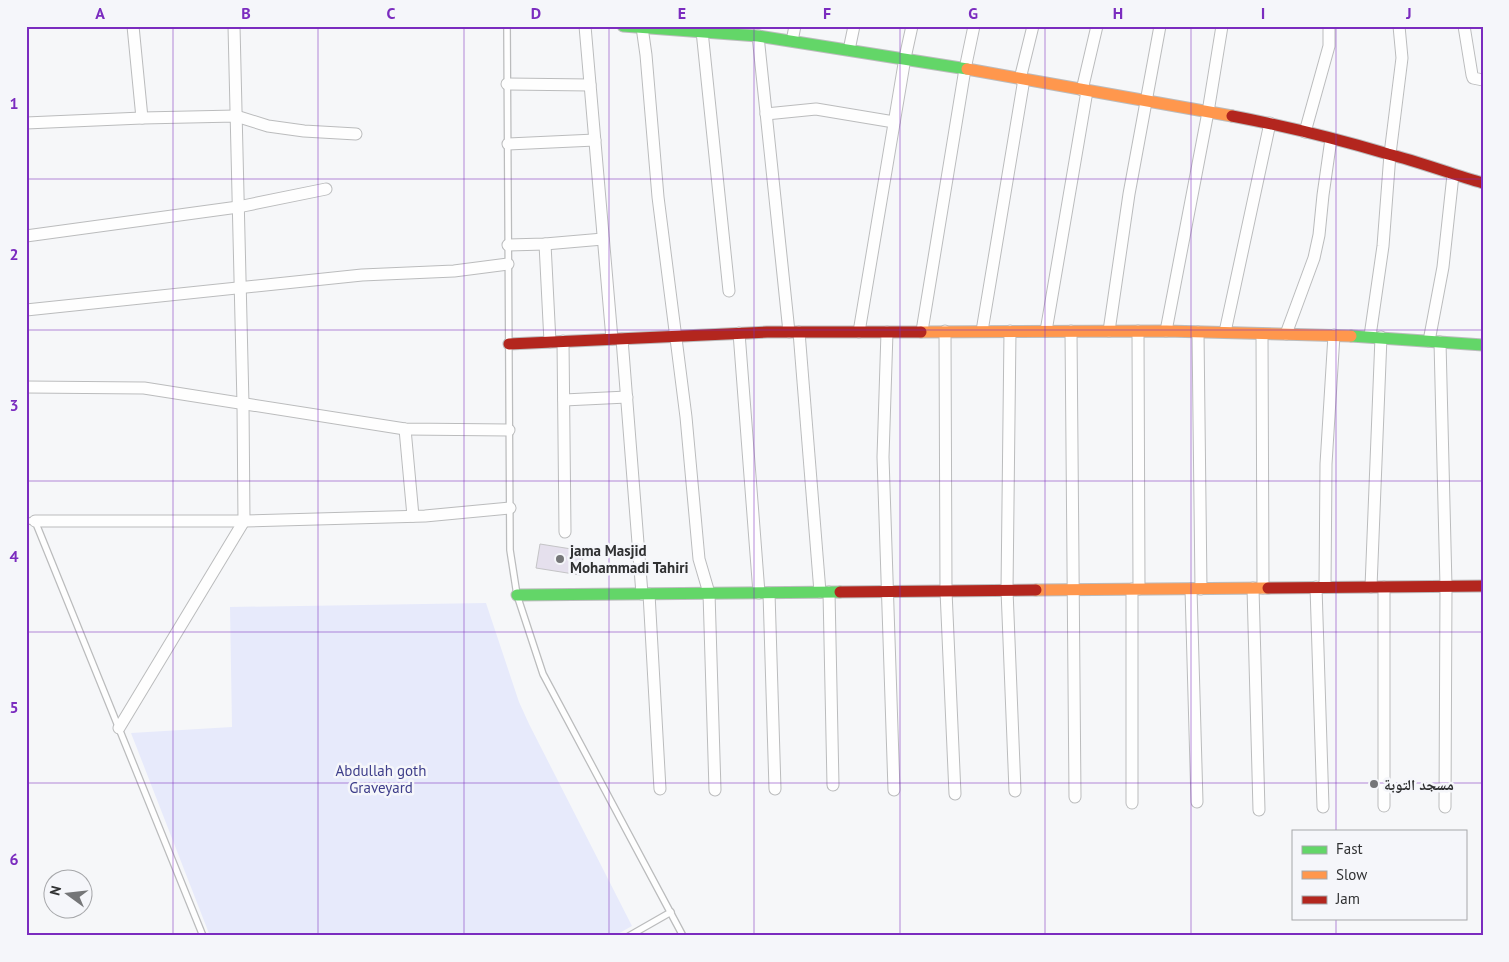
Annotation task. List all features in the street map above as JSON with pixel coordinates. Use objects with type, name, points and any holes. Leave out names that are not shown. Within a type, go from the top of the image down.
[{"type":"street","points":[[133,26],[142,118]]},
{"type":"street","points":[[119,728],[244,521],[234,26]]},
{"type":"street","points":[[585,26],[603,239],[627,397],[646,594],[660,789]]},
{"type":"street","points":[[623,26],[702,31],[735,30],[758,36],[905,58],[1208,112],[1305,132],[1390,154],[1453,175],[1483,182]]},
{"type":"street","points":[[792,41],[795,26]]},
{"type":"street","points":[[849,50],[854,26]]},
{"type":"street","points":[[859,332],[912,26]]},
{"type":"street","points":[[922,331],[965,69],[974,26]]},
{"type":"street","points":[[982,331],[1022,79],[1033,26]]},
{"type":"street","points":[[1046,331],[1097,26]]},
{"type":"street","points":[[1108,331],[1129,194],[1160,26]]},
{"type":"street","points":[[1166,331],[1208,112],[1222,26]]},
{"type":"street","points":[[1305,132],[1329,46],[1329,26]]},
{"type":"street","points":[[1371,587],[1375,337],[1390,154],[1402,58],[1399,26]]},
{"type":"street","points":[[1464,26],[1473,78],[1483,80]]},
{"type":"street","points":[[642,28],[658,197],[686,417],[699,559],[710,593],[715,790]]},
{"type":"street","points":[[702,31],[729,291]]},
{"type":"street","points":[[758,36],[824,592],[833,785]]},
{"type":"street","points":[[507,84],[590,85]]},
{"type":"street","points":[[766,114],[816,109],[894,122]]},
{"type":"street","points":[[26,123],[236,116],[268,126],[304,132],[356,134]]},
{"type":"street","points":[[1225,332],[1270,124]]},
{"type":"street","points":[[1286,334],[1314,258],[1319,235],[1332,139]]},
{"type":"street","points":[[508,144],[595,140]]},
{"type":"street","points":[[1445,807],[1446,586],[1434,341],[1453,175]]},
{"type":"street","points":[[26,236],[238,207],[326,189]]},
{"type":"street","points":[[508,245],[603,239]]},
{"type":"street","points":[[545,244],[550,342]]},
{"type":"street","points":[[26,310],[362,275],[454,271],[508,264]]},
{"type":"street","points":[[1010,331],[1007,590],[1015,791]]},
{"type":"street","points":[[1071,331],[1075,797]]},
{"type":"street","points":[[1132,803],[1138,331]]},
{"type":"street","points":[[509,344],[739,333],[1166,331],[1334,335],[1483,345]]},
{"type":"street","points":[[887,332],[882,457],[894,790]]},
{"type":"street","points":[[945,332],[946,591],[955,794]]},
{"type":"street","points":[[1197,802],[1198,332]]},
{"type":"street","points":[[739,333],[764,593],[775,789]]},
{"type":"street","points":[[1259,810],[1258,588],[1262,334]]},
{"type":"street","points":[[1323,807],[1320,587],[1334,335]]},
{"type":"street","points":[[563,342],[565,532]]},
{"type":"street","points":[[26,387],[144,388],[405,429],[509,430]]},
{"type":"street","points":[[564,400],[627,397]]},
{"type":"street","points":[[405,429],[413,516]]},
{"type":"street","points":[[31,521],[244,521],[413,516],[510,508]]},
{"type":"street","points":[[517,595],[1483,586]]},
{"type":"street","points":[[1384,587],[1384,806]]},
{"type":"lane","points":[[507,26],[510,550],[517,595],[543,674],[684,936]]},
{"type":"lane","points":[[31,521],[119,728],[203,936]]},
{"type":"lane","points":[[629,936],[671,912]]},
{"type":"green space","name":"Abdullah goth Graveyard","points":[[486,603],[519,702],[632,926],[614,936],[210,936],[131,733],[232,727],[230,607]]},
{"type":"building","name":"jama Masjid Mohammadi Tahiri","points":[[540,544],[584,551],[580,575],[536,568]]},
{"type":"traffic: fast","points":[[623,26],[758,36],[967,69]]},
{"type":"traffic: fast","points":[[1351,336],[1483,345]]},
{"type":"traffic: fast","points":[[517,595],[840,592]]},
{"type":"traffic: slow","points":[[967,69],[1232,116]]},
{"type":"traffic: slow","points":[[921,332],[1166,331],[1351,336]]},
{"type":"traffic: slow","points":[[1036,590],[1268,588]]},
{"type":"traffic: jam","points":[[1232,116],[1350,143],[1483,183]]},
{"type":"traffic: jam","points":[[509,344],[767,332],[921,332]]},
{"type":"traffic: jam","points":[[1268,588],[1483,586]]},
{"type":"traffic: jam","points":[[840,592],[1036,590]]},
{"type":"place","name":"jama Masjid Mohammadi Tahiri","points":[[560,559]]},
{"type":"place","name":"مسجد التوبة","points":[[1374,784]]}]
